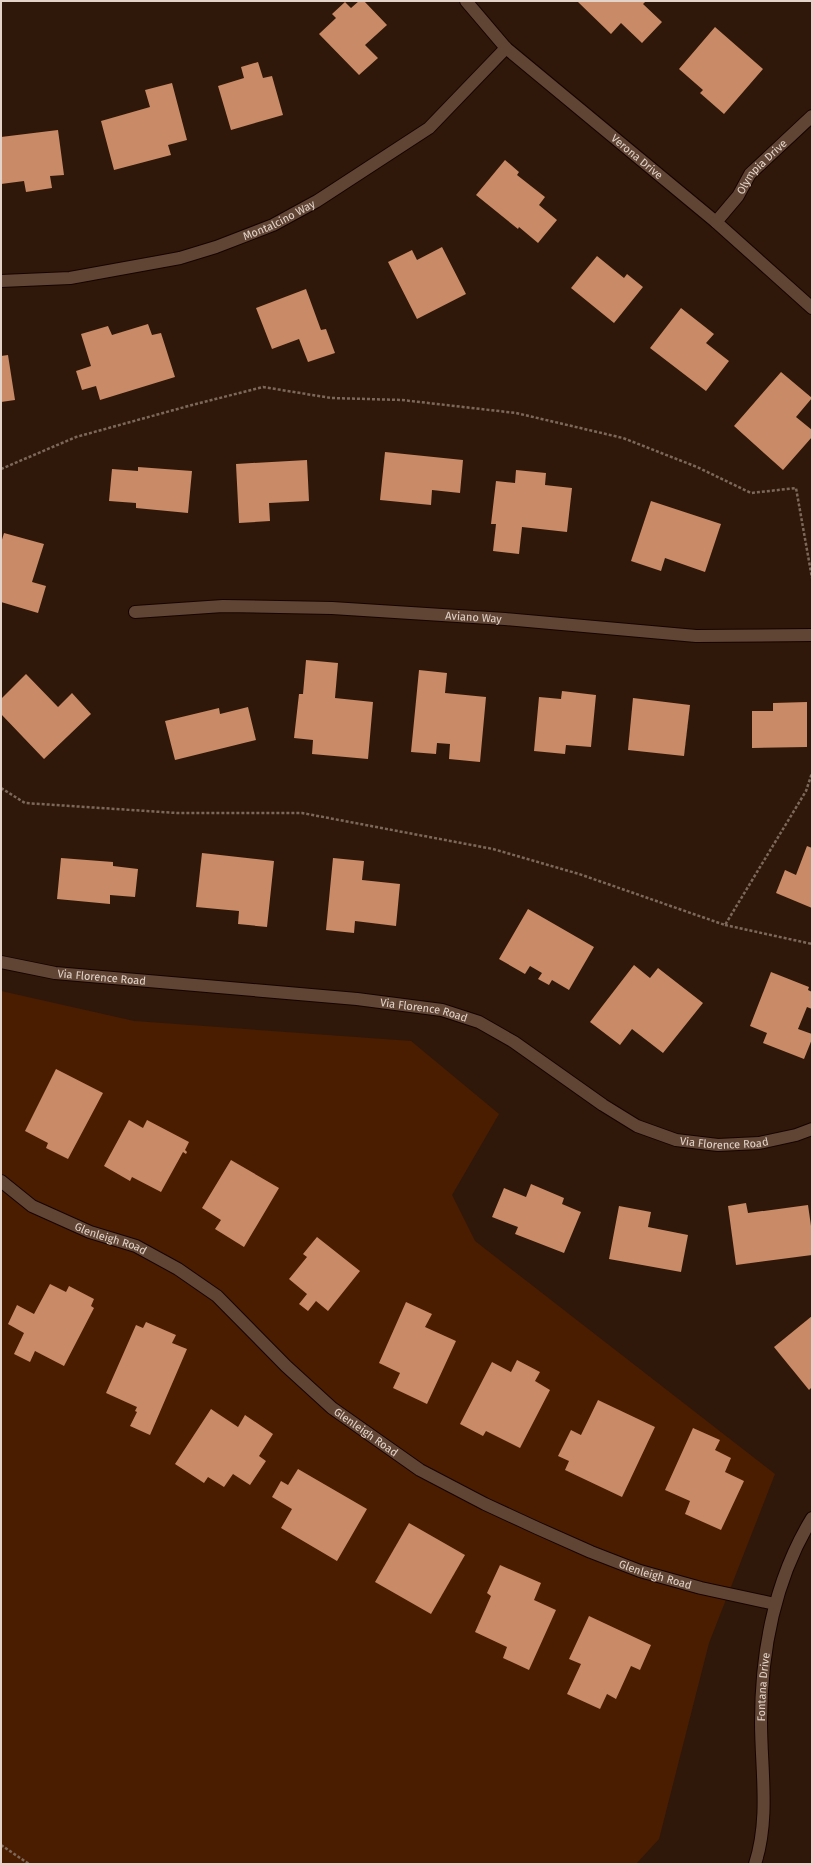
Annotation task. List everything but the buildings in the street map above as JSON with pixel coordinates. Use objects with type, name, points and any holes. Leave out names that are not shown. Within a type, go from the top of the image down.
[{"type":"street","name":"Verona Drive","points":[[466,1],[506,48],[716,222],[812,308]]},
{"type":"street","name":"Montalcino Way","points":[[1,281],[70,278],[180,258],[216,247],[273,224],[317,201],[429,128],[506,48]]},
{"type":"street","name":"Olympia Drive","points":[[716,222],[738,196],[750,174],[812,116]]},
{"type":"street","name":"Aviano Way","points":[[135,612],[223,606],[332,608],[505,619],[696,636],[812,636]]},
{"type":"street","name":"Via Florence Road","points":[[1,962],[55,973],[357,999],[442,1010],[479,1022],[514,1042],[603,1105],[637,1126],[676,1140],[718,1146],[759,1143],[812,1130]]},
{"type":"street","name":"Glenleigh Road","points":[[1,1182],[32,1206],[90,1232],[136,1246],[185,1274],[217,1296],[286,1366],[332,1408],[420,1470],[485,1504],[537,1528],[591,1552],[640,1571],[701,1588],[775,1604]]},
{"type":"street","name":"Fontana Drive","points":[[755,1864],[762,1822],[762,1679],[768,1636],[775,1604],[788,1566],[812,1518]]},
{"type":"path","points":[[1,469],[76,437],[263,387],[331,398],[402,400],[516,413],[623,438],[697,467],[751,493],[796,488],[812,578]]},
{"type":"path","points":[[724,925],[806,791],[812,773]]},
{"type":"path","points":[[1,788],[25,803],[177,813],[302,813],[493,849],[579,874],[724,925],[812,944]]},
{"type":"path","points":[[1,1845],[29,1864]]},
{"type":"shaded area","points":[[1,991],[134,1021],[411,1041],[499,1114],[452,1195],[475,1241],[775,1474],[709,1643],[659,1839],[636,1864],[1,1864]]}]
